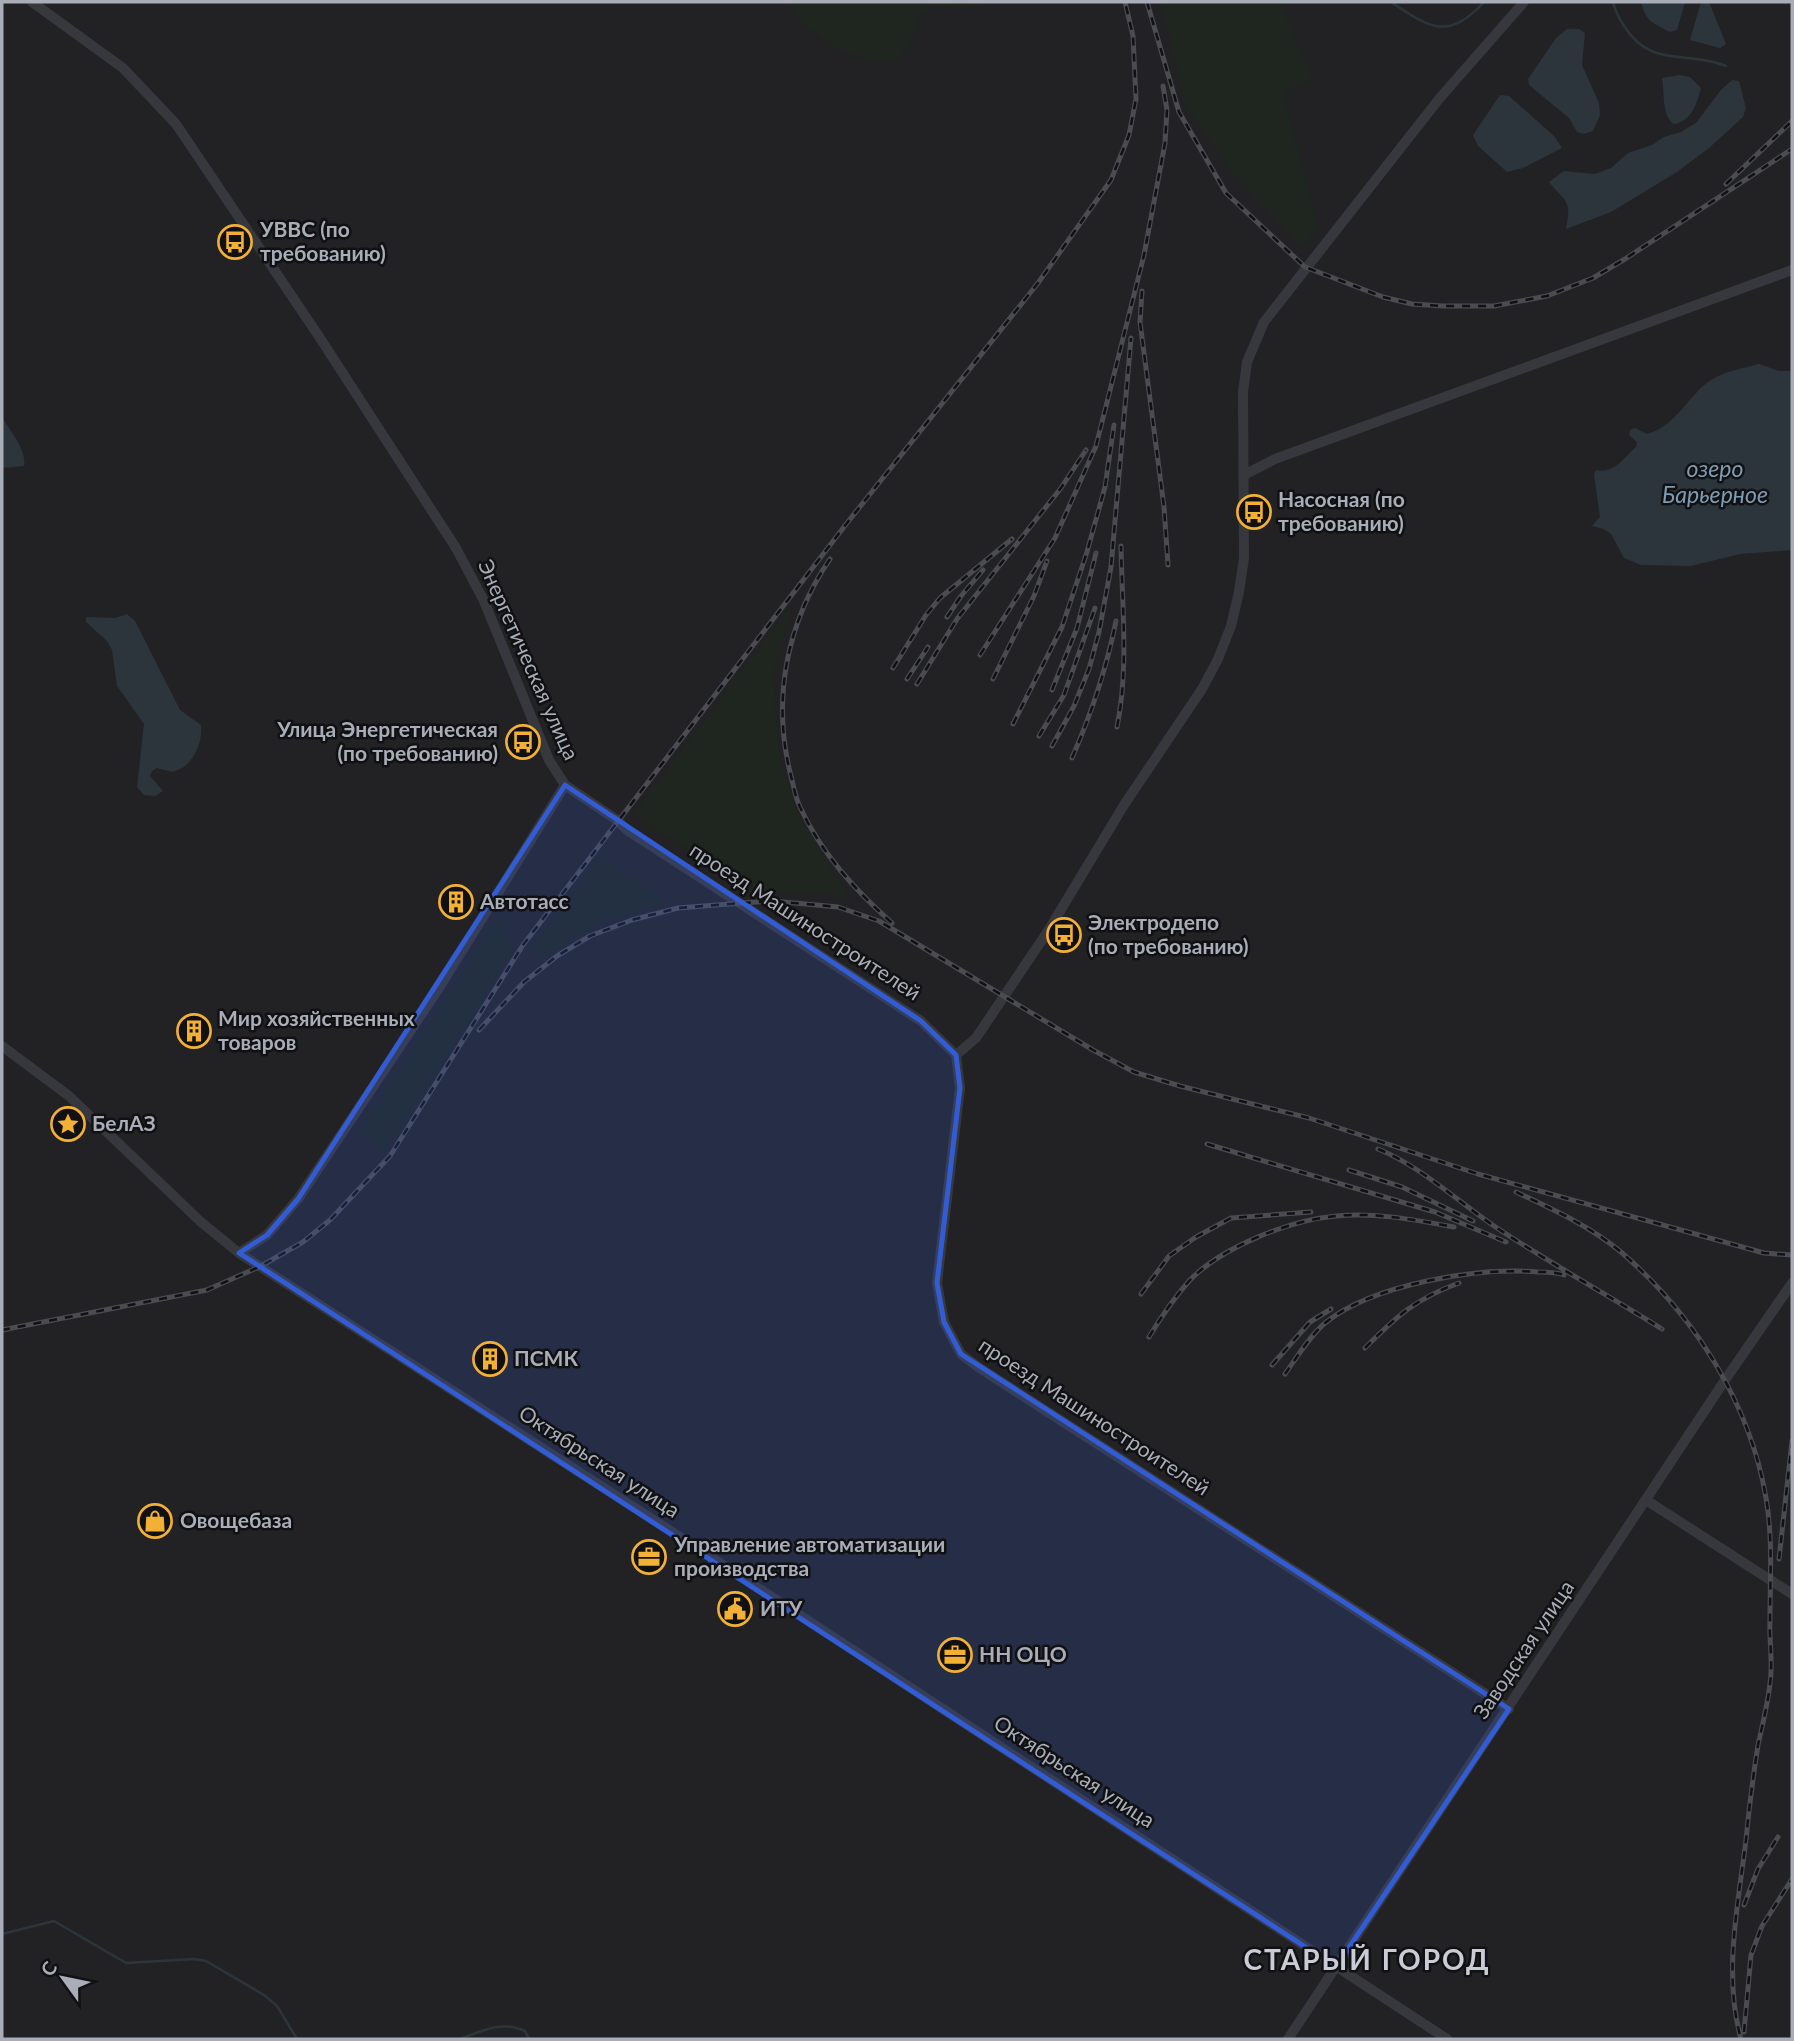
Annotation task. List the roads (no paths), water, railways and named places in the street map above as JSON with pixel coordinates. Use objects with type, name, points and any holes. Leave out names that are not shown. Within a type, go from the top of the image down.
[{"type":"street","name":"Энергетическая улица","points":[[32,2],[123,68],[176,124],[320,338],[456,548],[484,601],[549,760],[565,785],[452,968],[306,1188],[267,1235],[239,1253]]},
{"type":"street","points":[[956,1055],[976,1038],[1048,931],[1124,805],[1202,689],[1218,659],[1231,625],[1244,558],[1243,392],[1247,362],[1264,322],[1439,99],[1524,2]]},
{"type":"street","points":[[1244,475],[1275,459],[1792,270]]},
{"type":"street","name":"проезд Машиностроителей","points":[[565,785],[617,820],[627,830],[921,1021],[956,1055],[960,1088],[937,1283],[944,1322],[961,1354],[1509,1709]]},
{"type":"street","name":"Октябрьская улица","points":[[2,1046],[69,1096],[192,1214],[239,1253],[700,1550],[1447,2039]]},
{"type":"street","name":"Заводская улица","points":[[1288,2039],[1792,1283]]},
{"type":"street","points":[[1646,1500],[1792,1594]]},
{"type":"water","points":[[1641,2],[1685,2],[1677,30],[1670,32],[1651,21]]},
{"type":"water","points":[[1701,2],[1709,2],[1726,44],[1720,48],[1690,40]]},
{"type":"water","points":[[1567,29],[1579,29],[1585,33],[1582,65],[1599,103],[1600,115],[1593,131],[1584,134],[1577,132],[1569,118],[1529,85],[1528,79],[1556,38]]},
{"type":"water","points":[[1680,75],[1690,77],[1701,88],[1689,115],[1674,124],[1665,109],[1662,78]]},
{"type":"water","points":[[1732,80],[1739,81],[1746,108],[1743,117],[1709,148],[1677,172],[1611,212],[1566,229],[1568,206],[1549,182],[1564,171],[1595,174],[1611,168],[1628,153],[1681,132],[1696,123]]},
{"type":"water","points":[[1500,95],[1509,96],[1554,136],[1562,148],[1523,168],[1507,172],[1478,146],[1473,135]]},
{"type":"water","name":"озеро Барьерное","points":[[1759,364],[1779,371],[1792,371],[1792,550],[1740,554],[1691,566],[1641,565],[1624,558],[1611,534],[1592,526],[1600,517],[1594,474],[1596,470],[1608,470],[1636,447],[1637,442],[1629,435],[1630,430],[1635,428],[1647,434],[1657,430],[1711,380],[1728,372]]},
{"type":"water","points":[[2,417],[20,447],[24,466],[2,468]]},
{"type":"water","points":[[127,614],[135,621],[180,710],[201,725],[198,747],[185,766],[172,772],[157,768],[152,771],[150,776],[163,791],[155,796],[144,795],[137,787],[144,724],[117,686],[112,650],[107,641],[86,622],[86,617],[115,618]]},
{"type":"waterway","points":[[1391,2],[1428,24],[1439,26],[1460,22],[1484,2]]},
{"type":"waterway","points":[[1613,2],[1624,26],[1634,39],[1646,48],[1670,56],[1711,61],[1726,66]]},
{"type":"waterway","points":[[2,1934],[54,1921],[126,1963],[194,1959],[206,1961],[264,1995],[277,2006],[297,2039]]},
{"type":"waterway","points":[[460,2039],[484,2030],[508,2026],[525,2031],[529,2039]]},
{"type":"railway","points":[[2,1330],[207,1290],[261,1266],[303,1242],[330,1220],[390,1156],[523,945],[847,523],[1038,283],[1111,180],[1129,135],[1136,99],[1133,36],[1125,2]]},
{"type":"railway","points":[[1147,2],[1179,112],[1226,193],[1305,267],[1383,297],[1412,304],[1494,306],[1547,296],[1593,278],[1792,149]]},
{"type":"railway","points":[[980,655],[1055,538],[1096,446],[1144,255],[1165,143],[1167,110],[1163,86]]},
{"type":"railway","points":[[1726,184],[1792,121]]},
{"type":"railway","points":[[1142,291],[1140,322],[1164,507],[1168,565]]},
{"type":"railway","points":[[1052,746],[1074,706],[1089,669],[1099,632],[1111,567],[1131,338]]},
{"type":"railway","points":[[1013,724],[1062,627],[1105,487],[1114,425]]},
{"type":"railway","points":[[917,684],[957,619],[1061,488],[1086,450]]},
{"type":"railway","points":[[893,668],[926,615],[940,598],[1012,539]]},
{"type":"railway","points":[[1117,727],[1124,660],[1121,546]]},
{"type":"railway","points":[[1052,690],[1077,628],[1096,553]]},
{"type":"railway","points":[[830,559],[803,608],[787,661],[783,689],[785,744],[797,799],[808,824],[852,884],[892,923]]},
{"type":"railway","points":[[993,679],[1034,596],[1047,561]]},
{"type":"railway","points":[[947,617],[983,570]]},
{"type":"railway","points":[[1039,736],[1064,695],[1095,608]]},
{"type":"railway","points":[[1072,758],[1098,691],[1116,621]]},
{"type":"railway","points":[[907,679],[928,647]]},
{"type":"railway","points":[[479,1030],[524,982],[557,956],[590,936],[632,920],[678,908],[773,901],[838,907],[879,921],[1134,1072],[1309,1118],[1478,1174],[1764,1253],[1792,1255]]},
{"type":"railway","points":[[1207,1144],[1435,1212],[1506,1242]]},
{"type":"railway","points":[[1378,1149],[1423,1174],[1514,1239],[1662,1329]]},
{"type":"railway","points":[[1349,1170],[1402,1187],[1473,1221]]},
{"type":"railway","points":[[1516,1192],[1597,1234],[1648,1277],[1695,1332],[1715,1363],[1747,1428],[1758,1463],[1770,1528],[1771,1666],[1736,1915],[1733,1990],[1741,2039]]},
{"type":"railway","points":[[1141,1294],[1169,1256],[1231,1218],[1311,1212]]},
{"type":"railway","points":[[1149,1337],[1190,1280],[1204,1268],[1238,1246],[1278,1229],[1318,1219],[1351,1215],[1395,1217],[1454,1227]]},
{"type":"railway","points":[[1285,1374],[1308,1341],[1325,1323],[1345,1309],[1398,1288],[1486,1272],[1551,1272],[1564,1275]]},
{"type":"railway","points":[[1365,1348],[1408,1310],[1430,1295],[1459,1283]]},
{"type":"railway","points":[[1272,1365],[1310,1322],[1331,1309]]},
{"type":"railway","points":[[1779,1559],[1792,1441]]},
{"type":"railway","points":[[1744,1905],[1758,1869],[1778,1837]]},
{"type":"railway","points":[[1744,2032],[1751,1955],[1762,1926],[1792,1879]]},
{"type":"place","name":"УВВС (по требованию)","points":[[235,242]]},
{"type":"place","name":"Насосная (по требованию)","points":[[1254,512]]},
{"type":"place","name":"Улица Энергетическая (по требованию)","points":[[523,742]]},
{"type":"place","name":"Автотасс","points":[[456,902]]},
{"type":"place","name":"Электродепо (по требованию)","points":[[1064,935]]},
{"type":"place","name":"Мир хозяйственных товаров","points":[[194,1031]]},
{"type":"place","name":"БелАЗ","points":[[68,1124]]},
{"type":"place","name":"ПСМК","points":[[490,1359]]},
{"type":"place","name":"Овощебаза","points":[[155,1521]]},
{"type":"place","name":"Управление автоматизации производства","points":[[649,1557]]},
{"type":"place","name":"ИТУ","points":[[735,1609]]},
{"type":"place","name":"НН ОЦО","points":[[955,1655]]},
{"type":"district","name":"СТАРЫЙ ГОРОД","points":[[1367,1960]]}]
